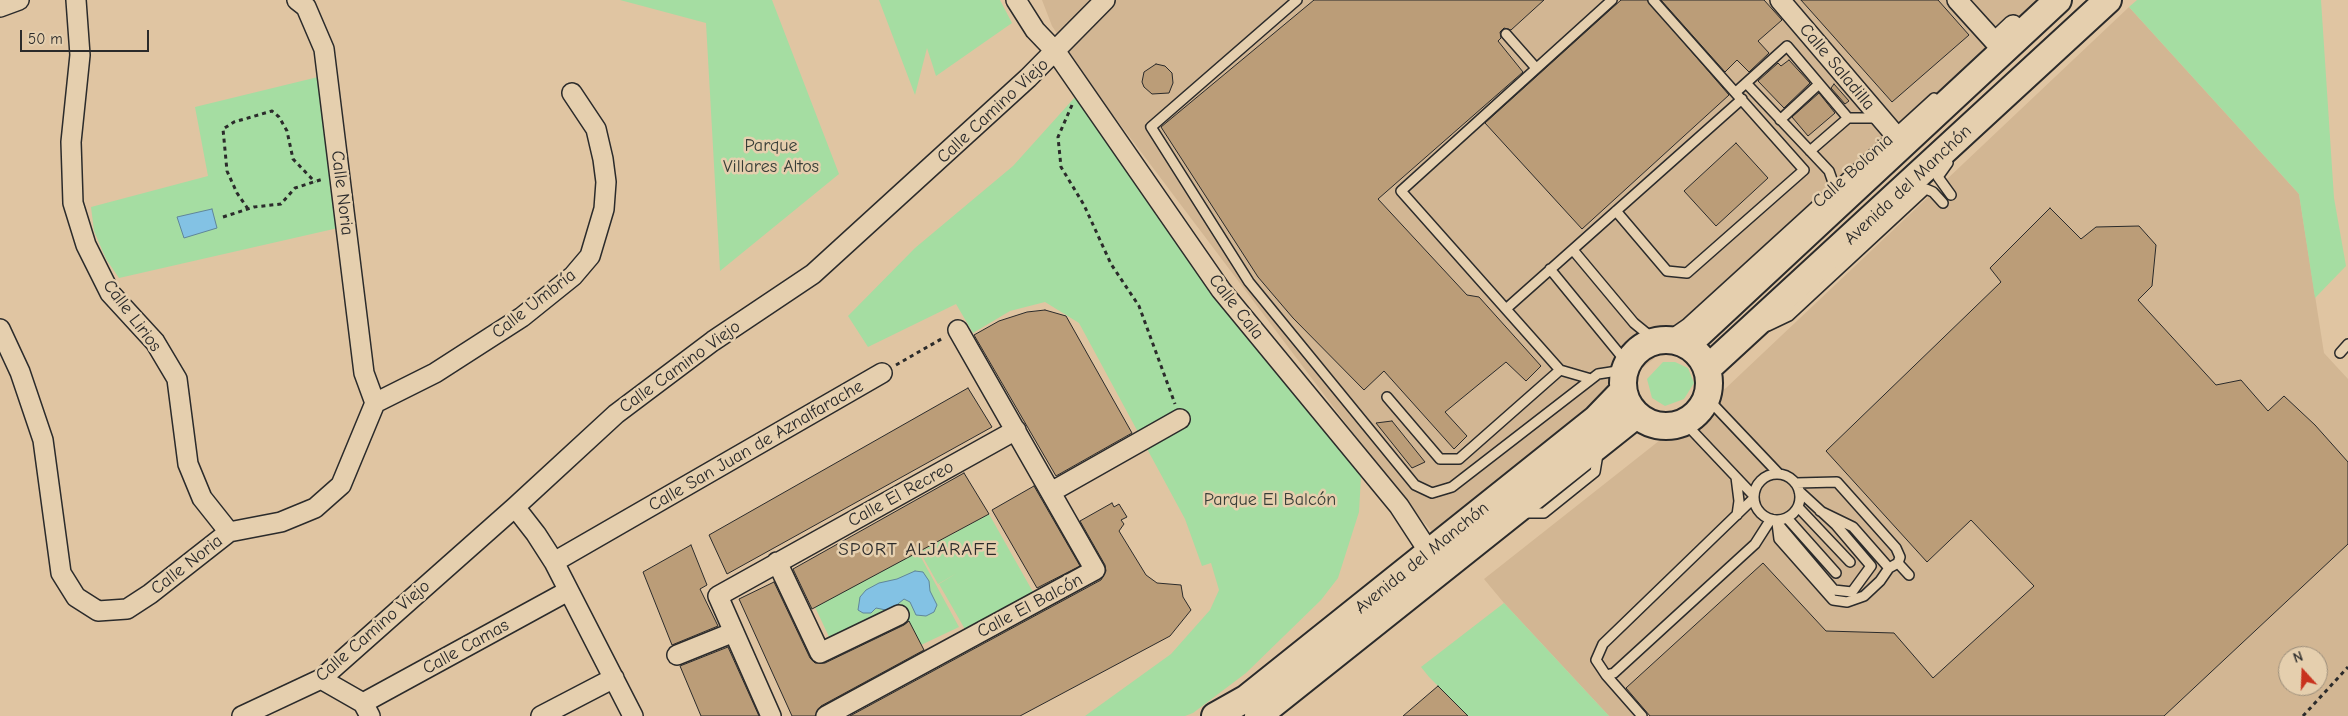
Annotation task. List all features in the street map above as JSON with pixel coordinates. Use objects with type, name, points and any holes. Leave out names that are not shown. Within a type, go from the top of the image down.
[{"type":"main road","name":"Avenida del Manchón","points":[[1669,342],[2058,0]]},
{"type":"main road","name":"Avenida del Manchón","points":[[1707,369],[2005,100],[2108,0]]},
{"type":"main road","points":[[1669,342],[1696,351],[1707,369],[1710,384],[1707,398],[1694,416],[1685,423],[1659,426],[1646,422],[1636,415],[1627,404],[1625,374],[1639,349],[1669,342]]},
{"type":"main road","name":"Avenida del Manchón","points":[[1215,716],[1247,698],[1596,419],[1625,374]]},
{"type":"main road","name":"Avenida del Manchón","points":[[1258,716],[1636,415]]},
{"type":"street","points":[[0,7],[19,0]]},
{"type":"street","name":"Calle Lirios","points":[[76,0],[80,55],[71,142],[73,203],[86,245],[110,293],[155,342],[177,379],[188,464],[202,498],[229,532]]},
{"type":"street","name":"Calle Noria","points":[[0,328],[20,372],[43,440],[61,573],[76,597],[98,611],[127,609],[150,594],[229,532],[280,522],[315,508],[341,485],[375,403],[364,373],[324,49],[306,7],[297,0]]},
{"type":"street","name":"Calle Cala","points":[[1016,0],[1035,30],[1056,52],[1221,290],[1399,506],[1428,552]]},
{"type":"street","name":"Calle Camino Viejo","points":[[242,716],[321,679],[515,507],[616,414],[713,341],[813,274],[925,174],[1056,52],[1105,0]]},
{"type":"street","name":"Calle Saladilla","points":[[1780,0],[1898,139]]},
{"type":"street","points":[[1958,0],[1991,46],[2040,0]]},
{"type":"street","name":"Calle Umbría","points":[[375,403],[435,372],[516,322],[573,276],[590,256],[604,209],[606,182],[603,158],[596,129],[572,93]]},
{"type":"street","name":"Calle El Balcón","points":[[826,716],[1095,570],[958,330]]},
{"type":"street","name":"Calle San Juan de Aznalfarache","points":[[554,562],[882,373]]},
{"type":"street","points":[[1051,492],[1180,419]]},
{"type":"street","name":"Calle El Recreo","points":[[771,716],[718,596],[1016,430]]},
{"type":"street","points":[[515,507],[536,534],[554,562],[633,716]]},
{"type":"street","points":[[778,562],[820,653],[899,615]]},
{"type":"street","name":"Calle Camas","points":[[367,710],[568,591]]},
{"type":"street","points":[[677,655],[734,632]]},
{"type":"street","points":[[541,716],[614,678]]},
{"type":"street","points":[[321,679],[367,710]]},
{"type":"lane","points":[[1298,0],[1151,127],[1249,282],[1415,485],[1432,493],[1452,487],[1598,374],[1625,374]]},
{"type":"lane","points":[[1591,380],[1560,370],[1507,308],[1401,191],[1612,0]]},
{"type":"lane","points":[[1652,0],[1804,170]]},
{"type":"lane","points":[[1506,34],[1536,68]]},
{"type":"lane","points":[[1507,308],[1616,211],[1739,96],[1746,83],[1787,46],[1848,118]]},
{"type":"lane","points":[[1746,83],[1818,158],[1829,171],[1835,188]]},
{"type":"lane","points":[[1780,120],[1819,84]]},
{"type":"lane","name":"Calle Bolonia","points":[[1669,342],[1686,324],[1835,188],[1898,139],[1944,88]]},
{"type":"lane","points":[[1810,151],[1848,118],[1880,118]]},
{"type":"lane","points":[[1951,195],[1938,178],[1943,167],[1957,155]]},
{"type":"lane","points":[[1616,211],[1667,270],[1687,273],[1818,158]]},
{"type":"lane","points":[[1743,338],[1789,316],[1926,189],[1933,192],[1943,203]]},
{"type":"lane","points":[[1573,250],[1634,323],[1669,342]]},
{"type":"lane","points":[[1550,269],[1625,374]]},
{"type":"lane","points":[[2340,353],[2348,344]]},
{"type":"lane","points":[[1387,397],[1440,459],[1459,459],[1560,370]]},
{"type":"lane","points":[[1707,398],[1779,474]]},
{"type":"lane","points":[[1642,716],[1606,675],[1596,660],[1603,644],[1737,515],[1754,497],[1759,482],[1772,474],[1789,477],[1820,511],[1836,525],[1871,566],[1852,592],[1834,590],[1774,521],[1758,509],[1754,497],[1685,423]]},
{"type":"lane","points":[[1459,459],[1470,474]]},
{"type":"lane","points":[[1736,477],[1739,501],[1737,515]]},
{"type":"lane","points":[[1774,521],[1779,539],[1833,600],[1847,602],[1864,596],[1880,581],[1888,568],[1898,563],[1900,557],[1896,548],[1837,482],[1798,487]]},
{"type":"lane","points":[[1798,487],[1798,507],[1850,562]]},
{"type":"lane","points":[[1606,675],[1614,673],[1755,544],[1774,521],[1786,518],[1798,507]]},
{"type":"lane","points":[[1820,511],[1854,527],[1888,568]]},
{"type":"lane","points":[[1786,518],[1836,573]]},
{"type":"lane","points":[[1898,563],[1910,575]]},
{"type":"path","points":[[1073,103],[1058,137],[1061,167],[1084,205],[1111,264],[1139,306],[1180,419]]},
{"type":"path","points":[[248,209],[237,193],[227,171],[223,129],[234,122],[272,111],[279,117],[287,130],[293,159],[315,182]]},
{"type":"path","points":[[223,217],[248,209],[281,204],[295,188],[322,179],[340,184]]},
{"type":"path","name":"Calle San Juan de Aznalfarache","points":[[882,373],[958,330]]},
{"type":"path","points":[[2303,716],[2348,667]]},
{"type":"shaded area","points":[[1042,0],[2045,0],[1710,314],[1434,534],[1396,490],[1104,103],[1052,26]]},
{"type":"shaded area","points":[[2129,7],[2299,194],[2324,353],[2348,379],[2348,716],[1609,716],[1484,579],[1726,388]]},
{"type":"green space","name":"Parque Villares Altos","points":[[620,0],[772,0],[839,174],[720,271],[706,23]]},
{"type":"green space","points":[[879,0],[1000,0],[1012,23],[936,76],[927,48],[915,95]]},
{"type":"green space","points":[[2137,0],[2321,0],[2334,198],[2346,266],[2315,298],[2299,194],[2129,7]]},
{"type":"green space","points":[[318,77],[338,228],[119,278],[106,259],[94,231],[91,207],[208,176],[195,107]]},
{"type":"green space","name":"Parque El Balcón","points":[[1076,96],[1215,292],[1361,476],[1359,512],[1338,578],[1321,600],[1246,673],[1193,713],[1185,716],[1085,716],[1171,654],[1210,610],[1219,590],[1211,563],[1202,566],[1185,519],[1079,323],[1045,302],[1010,311],[973,333],[956,304],[868,347],[848,316],[915,248],[1013,166]]},
{"type":"green space","points":[[1663,362],[1675,362],[1688,368],[1694,383],[1684,399],[1665,406],[1652,398],[1647,379]]},
{"type":"green space","points":[[989,514],[1033,592],[966,631],[939,584],[957,573],[938,584],[920,552]]},
{"type":"green space","points":[[917,550],[959,627],[921,645],[900,604],[831,641],[815,607]]},
{"type":"green space","points":[[1504,603],[1609,716],[1468,716],[1429,677],[1421,667]]},
{"type":"water","points":[[212,209],[217,228],[184,238],[177,217]]},
{"type":"water","points":[[915,571],[923,572],[929,581],[930,591],[937,605],[934,612],[926,616],[916,615],[910,602],[904,599],[893,608],[886,610],[876,608],[871,613],[863,613],[858,610],[860,597],[866,590],[879,583],[897,579]]},
{"type":"building","points":[[1314,0],[1544,0],[1511,30],[1504,28],[1500,32],[1501,38],[1498,41],[1523,72],[1378,199],[1467,295],[1479,297],[1541,366],[1526,381],[1506,362],[1445,412],[1467,436],[1454,449],[1384,371],[1364,390],[1293,318],[1258,277],[1161,127]]},
{"type":"building","points":[[1621,0],[1647,0],[1729,95],[1582,229],[1485,123]]},
{"type":"building","points":[[1661,0],[1764,0],[1782,20],[1758,41],[1769,53],[1749,72],[1737,60],[1725,72]]},
{"type":"building","points":[[1801,0],[1938,0],[1969,35],[1892,102]]},
{"type":"building","points":[[1789,60],[1810,83],[1784,108],[1758,81],[1778,63],[1781,66]]},
{"type":"building","points":[[1156,64],[1165,66],[1172,73],[1173,83],[1169,93],[1152,94],[1144,87],[1142,82],[1144,72]]},
{"type":"building","points":[[1834,84],[1849,101],[1845,104],[1831,88]]},
{"type":"building","points":[[1819,93],[1835,113],[1808,136],[1792,117]]},
{"type":"building","points":[[1736,143],[1768,178],[1716,226],[1684,191]]},
{"type":"building","points":[[2050,208],[2081,239],[2096,227],[2139,226],[2156,245],[2152,286],[2138,300],[2216,385],[2241,380],[2268,411],[2284,396],[2315,425],[2348,462],[2348,544],[2164,716],[1650,716],[1626,688],[1763,563],[1826,631],[1894,633],[1933,678],[2034,586],[1971,520],[1927,562],[1826,451],[2001,282],[1990,268]]},
{"type":"building","points":[[1045,310],[1066,316],[1132,433],[1056,476],[974,335],[999,321],[1027,312]]},
{"type":"building","points":[[968,388],[992,427],[727,574],[709,535]]},
{"type":"building","points":[[1392,421],[1425,462],[1412,468],[1376,423]]},
{"type":"building","points":[[964,473],[989,514],[812,609],[793,569]]},
{"type":"building","points":[[1034,486],[1080,566],[1037,588],[992,510]]},
{"type":"building","points":[[1112,503],[1114,507],[1119,504],[1127,517],[1121,520],[1124,524],[1119,531],[1146,575],[1157,583],[1181,585],[1183,597],[1191,610],[1170,636],[1020,716],[850,716],[1101,580],[1106,571],[1105,565],[1080,521]]},
{"type":"building","points":[[691,545],[707,585],[700,589],[718,626],[672,645],[643,572]]},
{"type":"building","points":[[774,582],[810,658],[815,663],[825,663],[909,621],[924,650],[821,706],[815,716],[792,716],[739,599]]},
{"type":"building","points":[[728,647],[759,716],[701,716],[680,666]]},
{"type":"building","points":[[1438,686],[1468,716],[1403,716]]},
{"type":"district","name":"SPORT ALJARAFE","points":[[918,550]]}]
